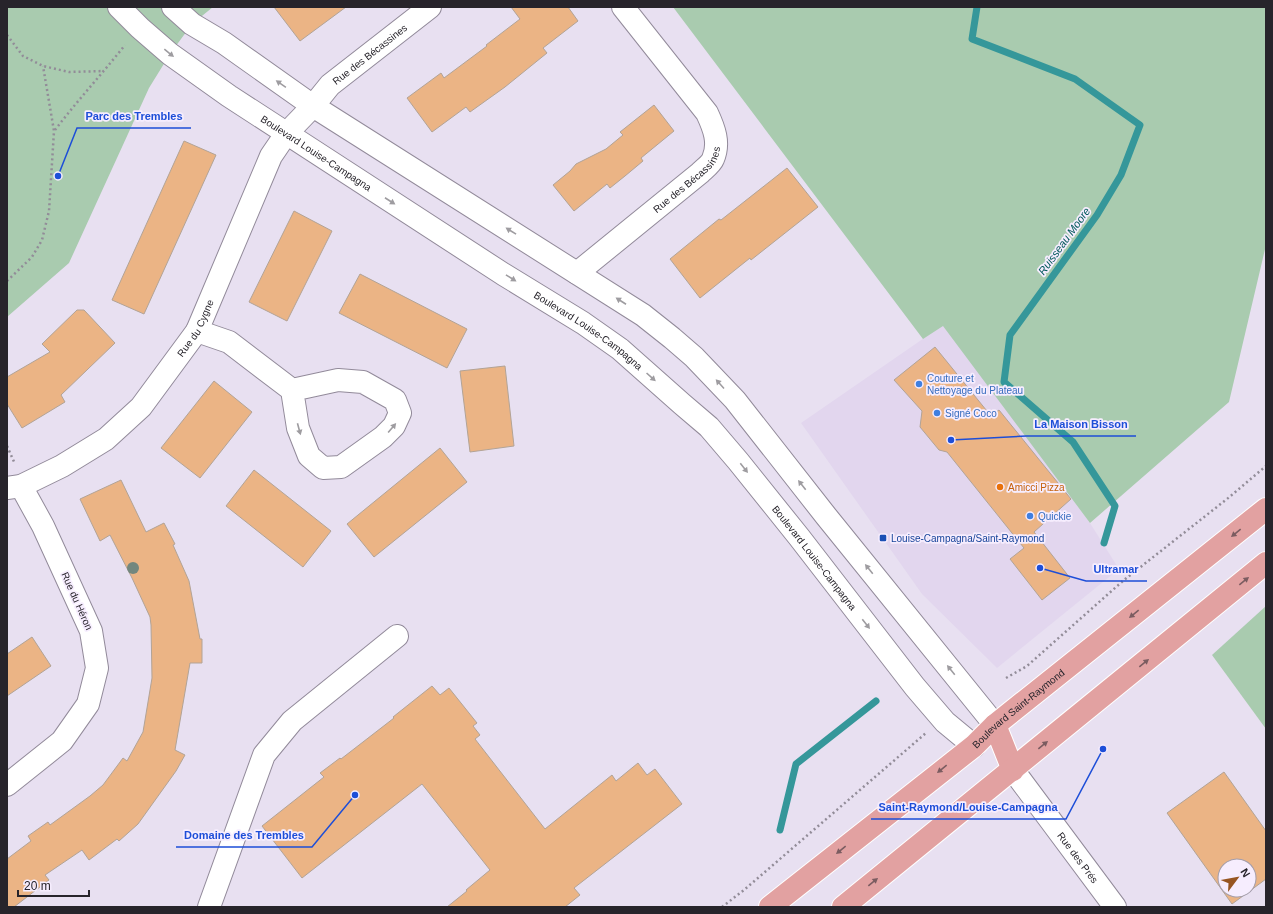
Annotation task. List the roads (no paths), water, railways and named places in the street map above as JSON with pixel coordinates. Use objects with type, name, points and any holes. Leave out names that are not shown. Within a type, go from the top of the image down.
[{"type":"main road","name":"Boulevard Saint-Raymond","points":[[770,907],[974,746],[995,725],[1266,509]]},
{"type":"main road","points":[[843,907],[1266,563]]},
{"type":"main road","points":[[995,725],[1013,770]]},
{"type":"main road","points":[[974,746],[1013,770]]},
{"type":"street","name":"Boulevard Louise-Campagna","points":[[119,7],[140,28],[170,54],[229,96],[497,270],[583,323],[620,349],[709,427],[794,531],[915,688],[945,722],[974,746]]},
{"type":"street","points":[[173,7],[192,24],[224,43],[313,106],[577,273],[643,316],[672,338],[716,379],[735,400],[826,516],[995,725]]},
{"type":"street","name":"Rue des Bécassines","points":[[313,106],[330,85],[338,78],[430,7]]},
{"type":"street","name":"Rue des Bécassines","points":[[577,273],[700,173],[713,160],[717,143],[714,128],[707,113],[623,7]]},
{"type":"street","name":"Rue du Cygne","points":[[14,487],[62,466],[106,439],[141,407],[197,331],[271,156],[286,134],[313,106]]},
{"type":"street","points":[[197,331],[229,342],[292,390],[298,428],[309,456],[323,468],[341,467],[383,437],[394,426],[400,413],[395,400],[363,382],[338,380],[292,390]]},
{"type":"street","name":"Rue du Héron","points":[[7,785],[62,741],[88,704],[96,668],[91,631],[43,526],[14,487]]},
{"type":"street","points":[[209,907],[264,755],[292,721],[397,636]]},
{"type":"street","name":"Rue des Prés","points":[[1013,770],[1115,907]]},
{"type":"waterway","name":"Ruisseau Moore","points":[[977,7],[972,39],[1075,79],[1140,125],[1121,175],[1097,215],[1010,335],[1004,382],[1073,442],[1115,506],[1104,543]]},
{"type":"waterway","points":[[780,830],[796,764],[876,701]]},
{"type":"place","name":"Parc des Trembles","points":[[58,176]]},
{"type":"place","name":"Couture et Nettoyage du Plateau","points":[[919,384]]},
{"type":"place","name":"Signé Coco","points":[[937,413]]},
{"type":"place","name":"La Maison Bisson","points":[[951,440]]},
{"type":"place","name":"Amicci Pizza","points":[[1000,487]]},
{"type":"place","name":"Quickie","points":[[1030,516]]},
{"type":"place","name":"Louise-Campagna/Saint-Raymond","points":[[883,538]]},
{"type":"place","name":"Ultramar","points":[[1040,568]]},
{"type":"place","name":"Saint-Raymond/Louise-Campagna","points":[[1103,749]]},
{"type":"place","name":"Domaine des Trembles","points":[[355,795]]}]
